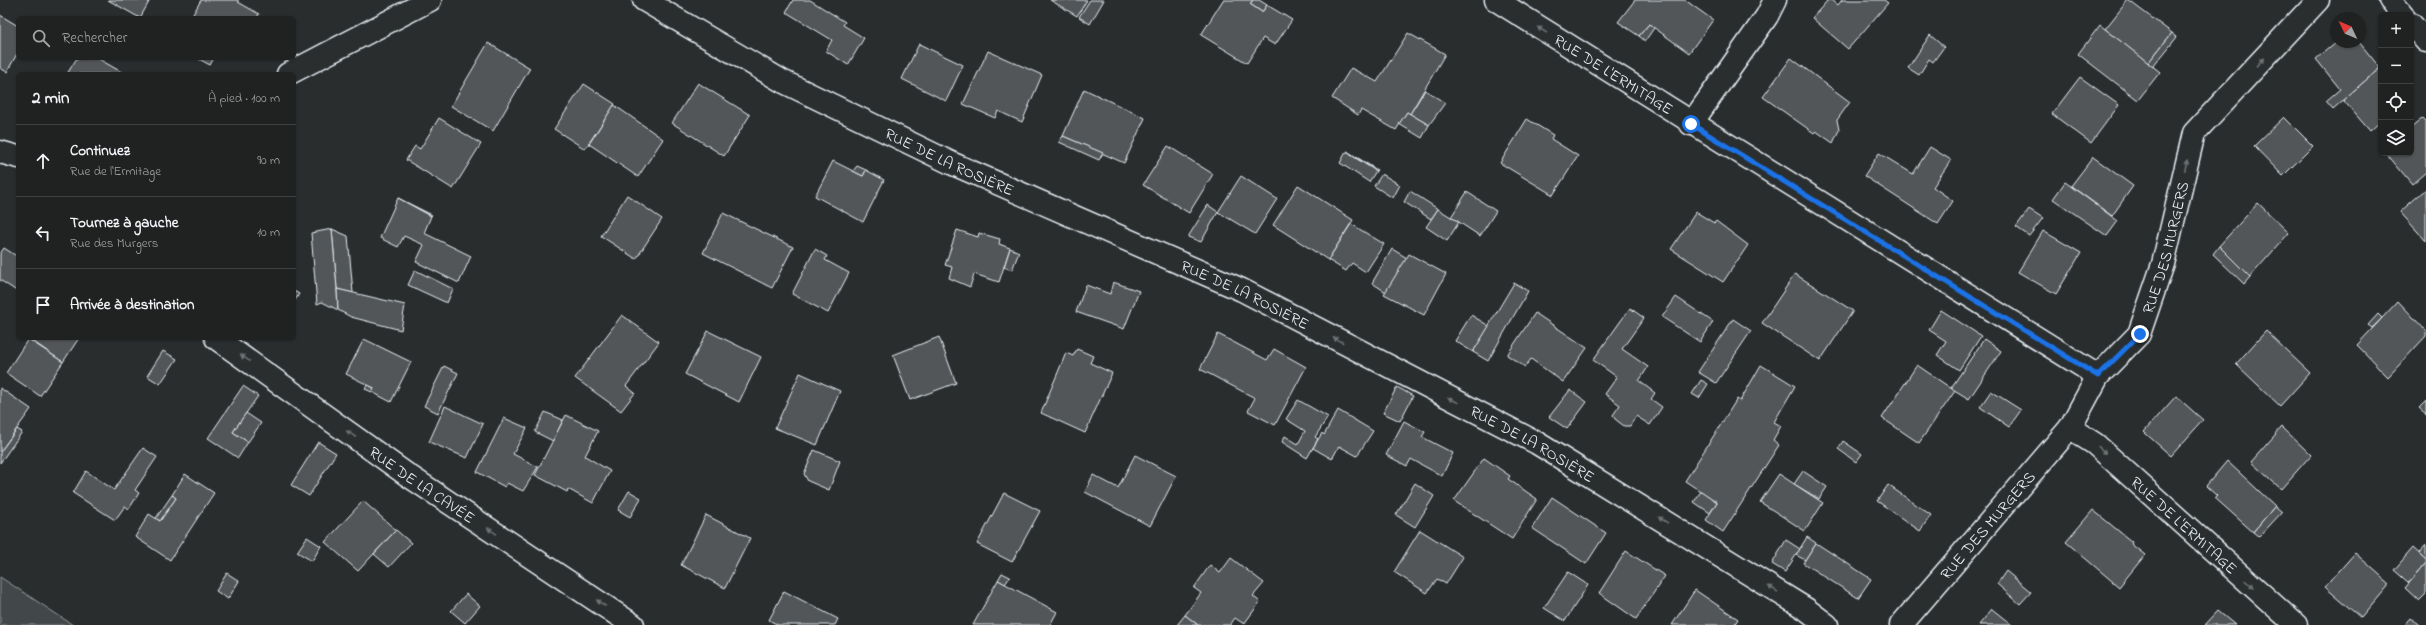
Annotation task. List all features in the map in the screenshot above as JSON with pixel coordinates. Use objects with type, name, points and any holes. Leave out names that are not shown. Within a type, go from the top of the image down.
[{"type":"street","points":[[292,72],[430,0]]},
{"type":"street","name":"RUE DE LA ROSIÈRE","points":[[644,0],[789,84],[951,163],[1242,290],[1537,443],[1801,617],[1827,625]]},
{"type":"street","name":"RUE DE L'ERMITAGE","points":[[1496,0],[1691,124],[2098,376]]},
{"type":"street","points":[[1691,124],[1767,16],[1775,0]]},
{"type":"street","name":"RUE DES MURGERS","points":[[1901,625],[2070,428],[2098,376],[2140,334],[2163,264],[2194,133],[2318,0]]},
{"type":"street","points":[[2390,0],[2400,12]]},
{"type":"street","points":[[2414,28],[2426,42]]},
{"type":"street","points":[[0,152],[16,156]]},
{"type":"street","name":"RUE DE LA CAVÉE","points":[[219,340],[406,474],[633,625]]},
{"type":"street","name":"RUE DE L'ERMITAGE","points":[[2070,428],[2095,444],[2296,625]]},
{"type":"shaded area","points":[[0,577],[73,625],[0,625]]},
{"type":"building","points":[[108,0],[150,0],[141,16],[136,16]]},
{"type":"building","points":[[201,0],[238,0],[238,2],[259,14],[258,16],[192,16]]},
{"type":"building","points":[[793,0],[810,0],[845,22],[843,25],[864,38],[848,65],[826,51],[832,40],[786,12]]},
{"type":"building","points":[[1050,0],[1087,0],[1077,16]]},
{"type":"building","points":[[1090,0],[1104,0],[1090,24],[1079,17]]},
{"type":"building","points":[[1223,0],[1253,0],[1250,4],[1262,12],[1267,5],[1292,20],[1275,45],[1263,38],[1247,63],[1201,35]]},
{"type":"building","points":[[1253,0],[1259,0],[1267,5],[1262,12],[1250,4]]},
{"type":"building","points":[[1635,0],[1685,0],[1713,20],[1689,53],[1649,24],[1639,36],[1618,22]]},
{"type":"building","points":[[1828,0],[1832,0],[1838,5],[1842,0],[1884,0],[1888,3],[1848,49],[1812,18]]},
{"type":"building","points":[[2128,0],[2172,33],[2148,63],[2105,29]]},
{"type":"building","points":[[0,15],[16,25],[16,56],[7,72],[0,68]]},
{"type":"building","points":[[1649,24],[1654,28],[1645,41],[1639,36]]},
{"type":"building","points":[[2100,25],[2160,72],[2138,100],[2078,54]]},
{"type":"building","points":[[1408,33],[1445,54],[1410,114],[1407,112],[1396,130],[1361,110],[1358,115],[1332,98],[1351,68],[1377,82]]},
{"type":"building","points":[[2172,33],[2177,37],[2153,67],[2148,63]]},
{"type":"building","points":[[1930,35],[1944,47],[1933,62],[1929,59],[1919,75],[1908,68]]},
{"type":"building","points":[[488,43],[530,68],[493,131],[451,106]]},
{"type":"building","points":[[919,44],[963,65],[946,101],[902,79]]},
{"type":"building","points":[[2330,47],[2364,48],[2378,66],[2378,70],[2333,109],[2326,101],[2340,89],[2316,59]]},
{"type":"building","points":[[988,51],[1042,75],[1022,122],[998,111],[995,118],[963,104]]},
{"type":"building","points":[[1791,58],[1850,102],[1837,120],[1839,130],[1833,143],[1816,131],[1814,133],[1763,97]]},
{"type":"building","points":[[76,60],[100,60],[122,72],[68,72]]},
{"type":"building","points":[[201,60],[213,60],[210,65]]},
{"type":"building","points":[[2378,70],[2378,124],[2370,131],[2343,100]]},
{"type":"building","points":[[2080,77],[2119,105],[2091,143],[2052,114]]},
{"type":"building","points":[[698,83],[750,115],[724,156],[672,123]]},
{"type":"building","points":[[584,84],[615,104],[585,149],[554,129]]},
{"type":"building","points":[[1084,89],[1145,118],[1124,163],[1063,136]]},
{"type":"building","points":[[1425,90],[1445,103],[1429,125],[1410,114]]},
{"type":"building","points":[[614,105],[663,139],[638,177],[589,144]]},
{"type":"building","points":[[1407,112],[1429,125],[1422,138],[1399,124]]},
{"type":"building","points":[[2284,117],[2313,146],[2283,176],[2254,146]]},
{"type":"building","points":[[439,118],[481,144],[453,189],[406,160],[415,146],[420,149]]},
{"type":"building","points":[[2423,118],[2426,121],[2426,172],[2412,184],[2389,156],[2414,156],[2414,126]]},
{"type":"building","points":[[1527,119],[1553,135],[1551,139],[1578,156],[1553,195],[1500,163]]},
{"type":"building","points":[[1063,136],[1103,153],[1099,160],[1059,142]]},
{"type":"building","points":[[1168,146],[1213,174],[1189,213],[1143,185]]},
{"type":"building","points":[[1930,147],[1951,160],[1933,187],[1953,201],[1938,224],[1864,176],[1879,153],[1913,174]]},
{"type":"building","points":[[1347,151],[1377,170],[1376,171]]},
{"type":"building","points":[[1346,152],[1376,171],[1369,182],[1340,163]]},
{"type":"building","points":[[2093,157],[2133,186],[2112,216],[2071,186]]},
{"type":"building","points":[[833,161],[863,176],[866,170],[884,180],[863,222],[815,196]]},
{"type":"building","points":[[857,166],[866,170],[863,176],[853,171]]},
{"type":"building","points":[[1382,174],[1400,185],[1393,198],[1374,186]]},
{"type":"building","points":[[1241,176],[1277,199],[1255,234],[1218,212]]},
{"type":"building","points":[[2065,182],[2118,221],[2107,236],[2053,199]]},
{"type":"building","points":[[1298,185],[1353,220],[1328,260],[1273,225]]},
{"type":"building","points":[[2426,189],[2426,241],[2400,212]]},
{"type":"building","points":[[1410,191],[1438,209],[1431,219],[1404,202]]},
{"type":"building","points":[[1467,192],[1496,211],[1480,236],[1451,217]]},
{"type":"building","points":[[627,195],[662,219],[636,259],[601,236]]},
{"type":"building","points":[[398,198],[432,215],[431,216]]},
{"type":"building","points":[[398,198],[431,216],[424,233],[471,256],[459,283],[416,262],[424,245],[404,236],[398,247],[380,238]]},
{"type":"building","points":[[2258,203],[2289,233],[2250,277],[2219,246]]},
{"type":"building","points":[[1208,205],[1218,212],[1201,242],[1188,237]]},
{"type":"building","points":[[1438,209],[1459,222],[1447,241],[1426,227]]},
{"type":"building","points":[[2029,209],[2043,218],[2029,236],[2016,227]]},
{"type":"building","points":[[1696,212],[1714,223],[1716,221],[1748,245],[1723,282],[1671,249]]},
{"type":"building","points":[[723,213],[793,247],[772,288],[703,253]]},
{"type":"building","points":[[1351,224],[1384,244],[1366,272],[1352,263],[1346,271],[1328,260]]},
{"type":"building","points":[[332,229],[348,236],[353,293],[337,289]]},
{"type":"building","points":[[332,229],[338,310],[322,302],[317,304],[311,233]]},
{"type":"building","points":[[957,230],[978,237],[979,233],[1000,239],[999,244],[1010,248],[999,282],[974,274],[970,287],[949,278],[952,267],[945,265]]},
{"type":"building","points":[[2043,231],[2081,253],[2056,294],[2018,272]]},
{"type":"building","points":[[2219,246],[2250,277],[2244,284],[2213,254]]},
{"type":"building","points":[[4,248],[16,256],[16,291],[0,280],[0,254]]},
{"type":"building","points":[[1010,248],[1019,252],[1012,270],[1004,267]]},
{"type":"building","points":[[815,249],[827,256],[825,260],[849,273],[828,313],[792,294]]},
{"type":"building","points":[[1392,249],[1407,258],[1386,292],[1372,283]]},
{"type":"building","points":[[1409,254],[1446,274],[1424,315],[1384,294]]},
{"type":"building","points":[[415,270],[453,289],[447,303],[408,285]]},
{"type":"building","points":[[1795,274],[1853,311],[1820,361],[1762,323]]},
{"type":"building","points":[[1113,282],[1139,291],[1124,329],[1076,312],[1086,285],[1110,294]]},
{"type":"building","points":[[1514,283],[1528,291],[1488,361],[1473,352]]},
{"type":"building","points":[[337,289],[405,305],[401,330],[351,317],[338,310]]},
{"type":"building","points":[[1676,297],[1713,322],[1700,342],[1662,317]]},
{"type":"building","points":[[2398,301],[2426,331],[2426,336],[2388,377],[2357,345]]},
{"type":"building","points":[[1630,308],[1644,318],[1622,349],[1648,367],[1639,381],[1655,393],[1651,399],[1662,407],[1650,425],[1636,416],[1630,426],[1624,426],[1615,419],[1613,415],[1620,405],[1605,394],[1617,377],[1593,360]]},
{"type":"building","points":[[1941,310],[1981,336],[1959,370],[1937,355],[1946,341],[1929,330]]},
{"type":"building","points":[[1535,313],[1587,348],[1563,382],[1531,359],[1525,367],[1507,355]]},
{"type":"building","points":[[2378,314],[2382,318],[2372,328],[2368,325]]},
{"type":"building","points":[[622,315],[659,342],[626,386],[635,393],[621,411],[575,378]]},
{"type":"building","points":[[1471,315],[1489,326],[1473,352],[1455,341]]},
{"type":"building","points":[[1733,319],[1751,331],[1716,383],[1698,372]]},
{"type":"building","points":[[708,331],[761,357],[739,402],[685,374]]},
{"type":"building","points":[[2266,331],[2310,373],[2280,406],[2236,364]]},
{"type":"building","points":[[1218,334],[1267,360],[1274,349],[1306,367],[1275,425],[1248,411],[1255,398],[1200,369]]},
{"type":"building","points":[[939,337],[956,383],[910,400],[893,355]]},
{"type":"building","points":[[364,339],[411,362],[391,402],[372,392],[374,388],[346,374]]},
{"type":"building","points":[[1984,339],[2001,351],[1969,399],[1951,388]]},
{"type":"building","points":[[27,340],[63,362],[40,396],[6,373]]},
{"type":"building","points":[[31,340],[78,340],[63,362]]},
{"type":"building","points":[[1077,349],[1093,356],[1090,363],[1112,373],[1085,433],[1041,413],[1066,353],[1073,356]]},
{"type":"building","points":[[163,351],[177,359],[160,384],[147,376]]},
{"type":"building","points":[[1761,365],[1795,386],[1774,422],[1781,426],[1773,440],[1779,445],[1723,532],[1706,520],[1717,502],[1685,481],[1737,399],[1740,401]]},
{"type":"building","points":[[1917,365],[1955,391],[1919,443],[1882,418]]},
{"type":"building","points":[[444,366],[458,373],[438,413],[424,406]]},
{"type":"building","points":[[800,373],[840,391],[817,445],[775,428]]},
{"type":"building","points":[[1701,380],[1708,384],[1699,398],[1692,394]]},
{"type":"building","points":[[367,385],[374,388],[372,392],[365,389]]},
{"type":"building","points":[[243,386],[258,396],[233,432],[248,442],[238,458],[208,438]]},
{"type":"building","points":[[1397,387],[1413,396],[1400,421],[1383,413]]},
{"type":"building","points":[[0,388],[31,409],[0,452]]},
{"type":"building","points":[[1570,390],[1587,402],[1567,429],[1549,417]]},
{"type":"building","points":[[1991,391],[2021,410],[2009,427],[1980,407]]},
{"type":"building","points":[[2176,396],[2203,420],[2171,456],[2144,432]]},
{"type":"building","points":[[1298,400],[1328,417],[1315,437],[1318,439],[1307,458],[1282,442],[1285,436],[1298,444],[1305,431],[1286,419]]},
{"type":"building","points":[[2426,401],[2426,414],[2419,408]]},
{"type":"building","points":[[445,406],[483,424],[467,458],[429,442]]},
{"type":"building","points":[[1338,410],[1373,431],[1357,456],[1339,446],[1332,459],[1313,448],[1322,433],[1324,435]]},
{"type":"building","points":[[545,412],[563,420],[553,441],[535,432]]},
{"type":"building","points":[[246,413],[261,423],[248,442],[233,432]]},
{"type":"building","points":[[566,415],[598,431],[585,456],[610,471],[593,503],[568,489],[567,492],[535,475]]},
{"type":"building","points":[[504,418],[527,428],[513,454],[538,467],[523,491],[507,483],[505,487],[477,472]]},
{"type":"building","points":[[1404,421],[1425,432],[1422,437],[1453,453],[1442,476],[1411,459],[1407,466],[1386,455]]},
{"type":"building","points":[[2282,427],[2311,455],[2281,489],[2251,462]]},
{"type":"building","points":[[17,429],[22,432],[0,463],[0,452]]},
{"type":"building","points":[[1843,441],[1862,454],[1856,462],[1838,449]]},
{"type":"building","points":[[318,442],[336,453],[309,496],[291,485]]},
{"type":"building","points":[[143,448],[157,457],[135,490],[139,493],[129,509],[125,506],[115,520],[73,493],[86,471],[114,490]]},
{"type":"building","points":[[814,450],[840,461],[829,490],[808,481],[804,474]]},
{"type":"building","points":[[1135,455],[1176,476],[1150,526],[1085,492],[1093,475],[1118,488]]},
{"type":"building","points":[[1484,458],[1510,476],[1508,479],[1537,499],[1512,539],[1454,501]]},
{"type":"building","points":[[2227,461],[2275,506],[2253,532],[2215,498],[2217,496],[2206,486]]},
{"type":"building","points":[[1803,471],[1827,487],[1819,499],[1794,484]]},
{"type":"building","points":[[185,474],[214,493],[170,560],[135,537],[149,514],[160,521],[176,498],[172,495]]},
{"type":"building","points":[[1779,474],[1823,503],[1805,531],[1760,502]]},
{"type":"building","points":[[1415,483],[1434,496],[1415,527],[1396,515]]},
{"type":"building","points":[[1888,485],[1931,515],[1920,531],[1877,501]]},
{"type":"building","points":[[629,491],[641,498],[630,517],[618,510]]},
{"type":"building","points":[[1701,491],[1717,502],[1710,513],[1694,502]]},
{"type":"building","points":[[1004,493],[1040,511],[1012,562],[977,544]]},
{"type":"building","points":[[172,495],[176,498],[160,521],[156,518]]},
{"type":"building","points":[[1552,497],[1606,533],[1586,564],[1532,528]]},
{"type":"building","points":[[363,501],[396,530],[358,571],[325,542]]},
{"type":"building","points":[[2275,506],[2282,512],[2259,537],[2253,532]]},
{"type":"building","points":[[2093,510],[2132,542],[2131,544],[2145,555],[2119,587],[2066,542]]},
{"type":"building","points":[[706,515],[750,538],[725,588],[681,565]]},
{"type":"building","points":[[396,530],[411,543],[389,567],[374,554]]},
{"type":"building","points":[[1420,530],[1463,557],[1446,584],[1437,579],[1427,593],[1394,572]]},
{"type":"building","points":[[307,537],[321,546],[312,561],[297,552]]},
{"type":"building","points":[[1807,537],[1816,543],[1805,560],[1796,555]]},
{"type":"building","points":[[1786,540],[1800,549],[1785,572],[1772,564]]},
{"type":"building","points":[[1816,543],[1871,579],[1858,598],[1803,563]]},
{"type":"building","points":[[2426,545],[2426,560],[2419,553]]},
{"type":"building","points":[[2413,548],[2426,560],[2426,563],[2409,583],[2394,570]]},
{"type":"building","points":[[1626,551],[1665,576],[1636,619],[1599,593]]},
{"type":"building","points":[[2355,553],[2390,584],[2361,618],[2325,587]]},
{"type":"building","points":[[1231,558],[1264,583],[1253,596],[1260,602],[1244,624],[1235,618],[1230,625],[1198,625],[1185,615],[1201,593],[1194,588],[1210,565],[1220,573]]},
{"type":"building","points":[[2426,563],[2426,594],[2419,601],[2405,588]]},
{"type":"building","points":[[2006,571],[2031,592],[2020,604],[1997,584]]},
{"type":"building","points":[[1568,572],[1588,585],[1565,621],[1544,608]]},
{"type":"building","points":[[227,573],[239,581],[228,599],[216,591]]},
{"type":"building","points":[[1002,573],[1010,577],[1005,584],[998,580]]},
{"type":"building","points":[[998,580],[1057,612],[1050,625],[973,625]]},
{"type":"building","points":[[1695,590],[1738,619],[1734,625],[1672,625]]},
{"type":"building","points":[[784,591],[838,619],[835,625],[778,625],[769,620]]},
{"type":"building","points":[[466,594],[480,606],[465,623],[451,611]]},
{"type":"building","points":[[1992,609],[2012,625],[1979,625]]},
{"type":"building","points":[[2218,611],[2235,625],[2205,625]]},
{"type":"building","points":[[1185,615],[1198,625],[1177,625]]},
{"type":"building","points":[[2411,618],[2419,625],[2405,625]]},
{"type":"route","points":[[1691,124],[2098,376],[2140,334]]}]
